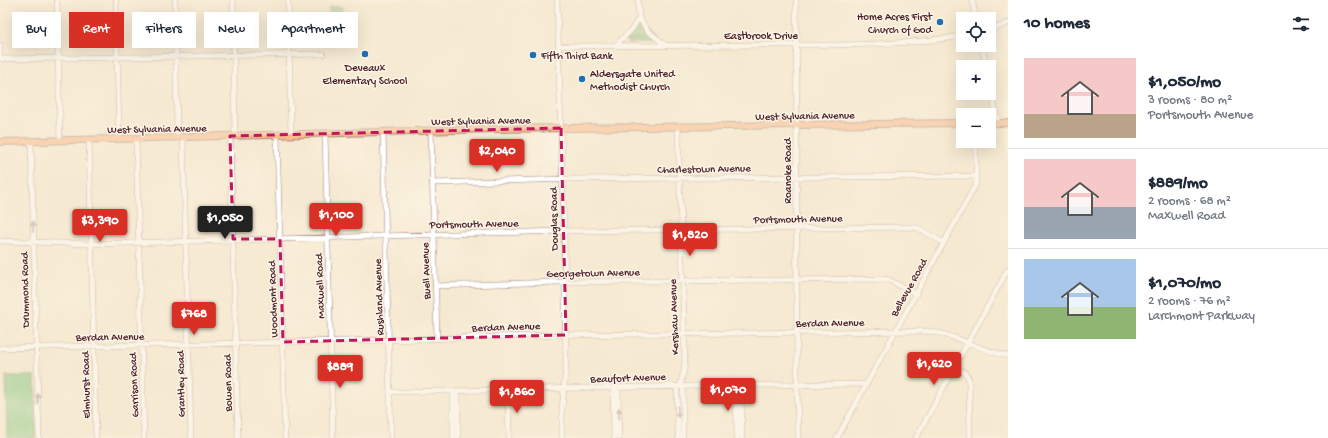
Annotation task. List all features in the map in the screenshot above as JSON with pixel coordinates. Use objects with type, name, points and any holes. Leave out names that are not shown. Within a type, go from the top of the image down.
[{"type":"main road","name":"West Sylvania Avenue","points":[[0,142],[561,128],[956,123]]},
{"type":"main road","points":[[998,123],[1008,123]]},
{"type":"street","points":[[58,0],[60,140]]},
{"type":"street","points":[[116,0],[119,139]]},
{"type":"street","name":"Grantley Road","points":[[175,0],[176,56],[186,241],[191,438]]},
{"type":"street","name":"Bowen Road","points":[[233,0],[233,239],[238,438]]},
{"type":"street","points":[[288,0],[291,134]]},
{"type":"street","name":"Douglas Road","points":[[557,0],[566,335],[562,438]]},
{"type":"street","points":[[638,0],[639,18],[648,31],[665,45]]},
{"type":"street","name":"Roanoke Road","points":[[796,0],[796,333],[798,438]]},
{"type":"street","points":[[972,0],[975,12]]},
{"type":"street","points":[[615,46],[632,29],[639,18]]},
{"type":"street","points":[[996,28],[1008,23]]},
{"type":"street","name":"Eastbrook Drive","points":[[559,46],[876,45],[930,42],[956,37]]},
{"type":"street","points":[[0,45],[0,60],[323,54]]},
{"type":"street","points":[[993,100],[998,123]]},
{"type":"street","name":"Kershaw Avenue","points":[[678,126],[684,334],[684,370],[680,386],[678,438]]},
{"type":"street","name":"Buell Avenue","points":[[431,131],[437,338]]},
{"type":"street","name":"Rushland Avenue","points":[[383,132],[391,438]]},
{"type":"street","name":"Maxwell Road","points":[[325,134],[333,438]]},
{"type":"street","name":"Woodmont Road","points":[[278,135],[286,438]]},
{"type":"street","name":"Garrison Road","points":[[136,139],[144,438]]},
{"type":"street","name":"Elmhurst Road","points":[[90,140],[96,438]]},
{"type":"street","name":"Drummond Road","points":[[31,141],[39,438]]},
{"type":"street","name":"Bellevue Road","points":[[837,438],[976,184],[976,148]]},
{"type":"street","name":"Charlestown Avenue","points":[[432,183],[562,179],[976,176]]},
{"type":"street","name":"Portsmouth Avenue","points":[[0,241],[92,244],[564,231],[913,227],[944,243]]},
{"type":"street","points":[[918,437],[1008,269]]},
{"type":"street","name":"Georgetown Avenue","points":[[435,286],[564,282],[887,279],[916,294]]},
{"type":"street","points":[[902,320],[905,328],[910,331]]},
{"type":"street","name":"Berdan Avenue","points":[[0,348],[189,345],[566,335],[924,331],[945,334],[988,351],[1008,356]]},
{"type":"street","points":[[955,367],[964,372],[968,376],[969,380],[970,438]]},
{"type":"street","name":"Beaufort Avenue","points":[[390,392],[867,384]]},
{"type":"street","points":[[737,438],[739,385]]},
{"type":"street","points":[[739,385],[742,438]]},
{"type":"street","name":"Kershaw Avenue","points":[[680,386],[683,438]]},
{"type":"street","points":[[614,438],[616,388]]},
{"type":"street","points":[[616,388],[619,438]]},
{"type":"street","points":[[508,390],[509,438]]},
{"type":"street","points":[[453,438],[455,391]]},
{"type":"street","points":[[455,391],[458,438]]},
{"type":"highlighted area","points":[[561,128],[566,335],[283,342],[280,239],[233,239],[230,136]]},
{"type":"green space","points":[[342,6],[342,12],[329,12],[329,7]]},
{"type":"green space","points":[[639,21],[643,28],[638,37],[626,41],[625,39]]},
{"type":"green space","points":[[644,29],[656,42],[627,43],[630,40],[640,38]]},
{"type":"green space","points":[[6,376],[35,376],[36,438],[7,438]]},
{"type":"place","name":"Home Acres First Church of God","points":[[940,22]]},
{"type":"place","name":"Deveaux Elementary School","points":[[365,54]]},
{"type":"place","name":"Fifth Third Bank","points":[[533,55]]},
{"type":"place","name":"Aldersgate United Methodist Church","points":[[582,79]]}]
